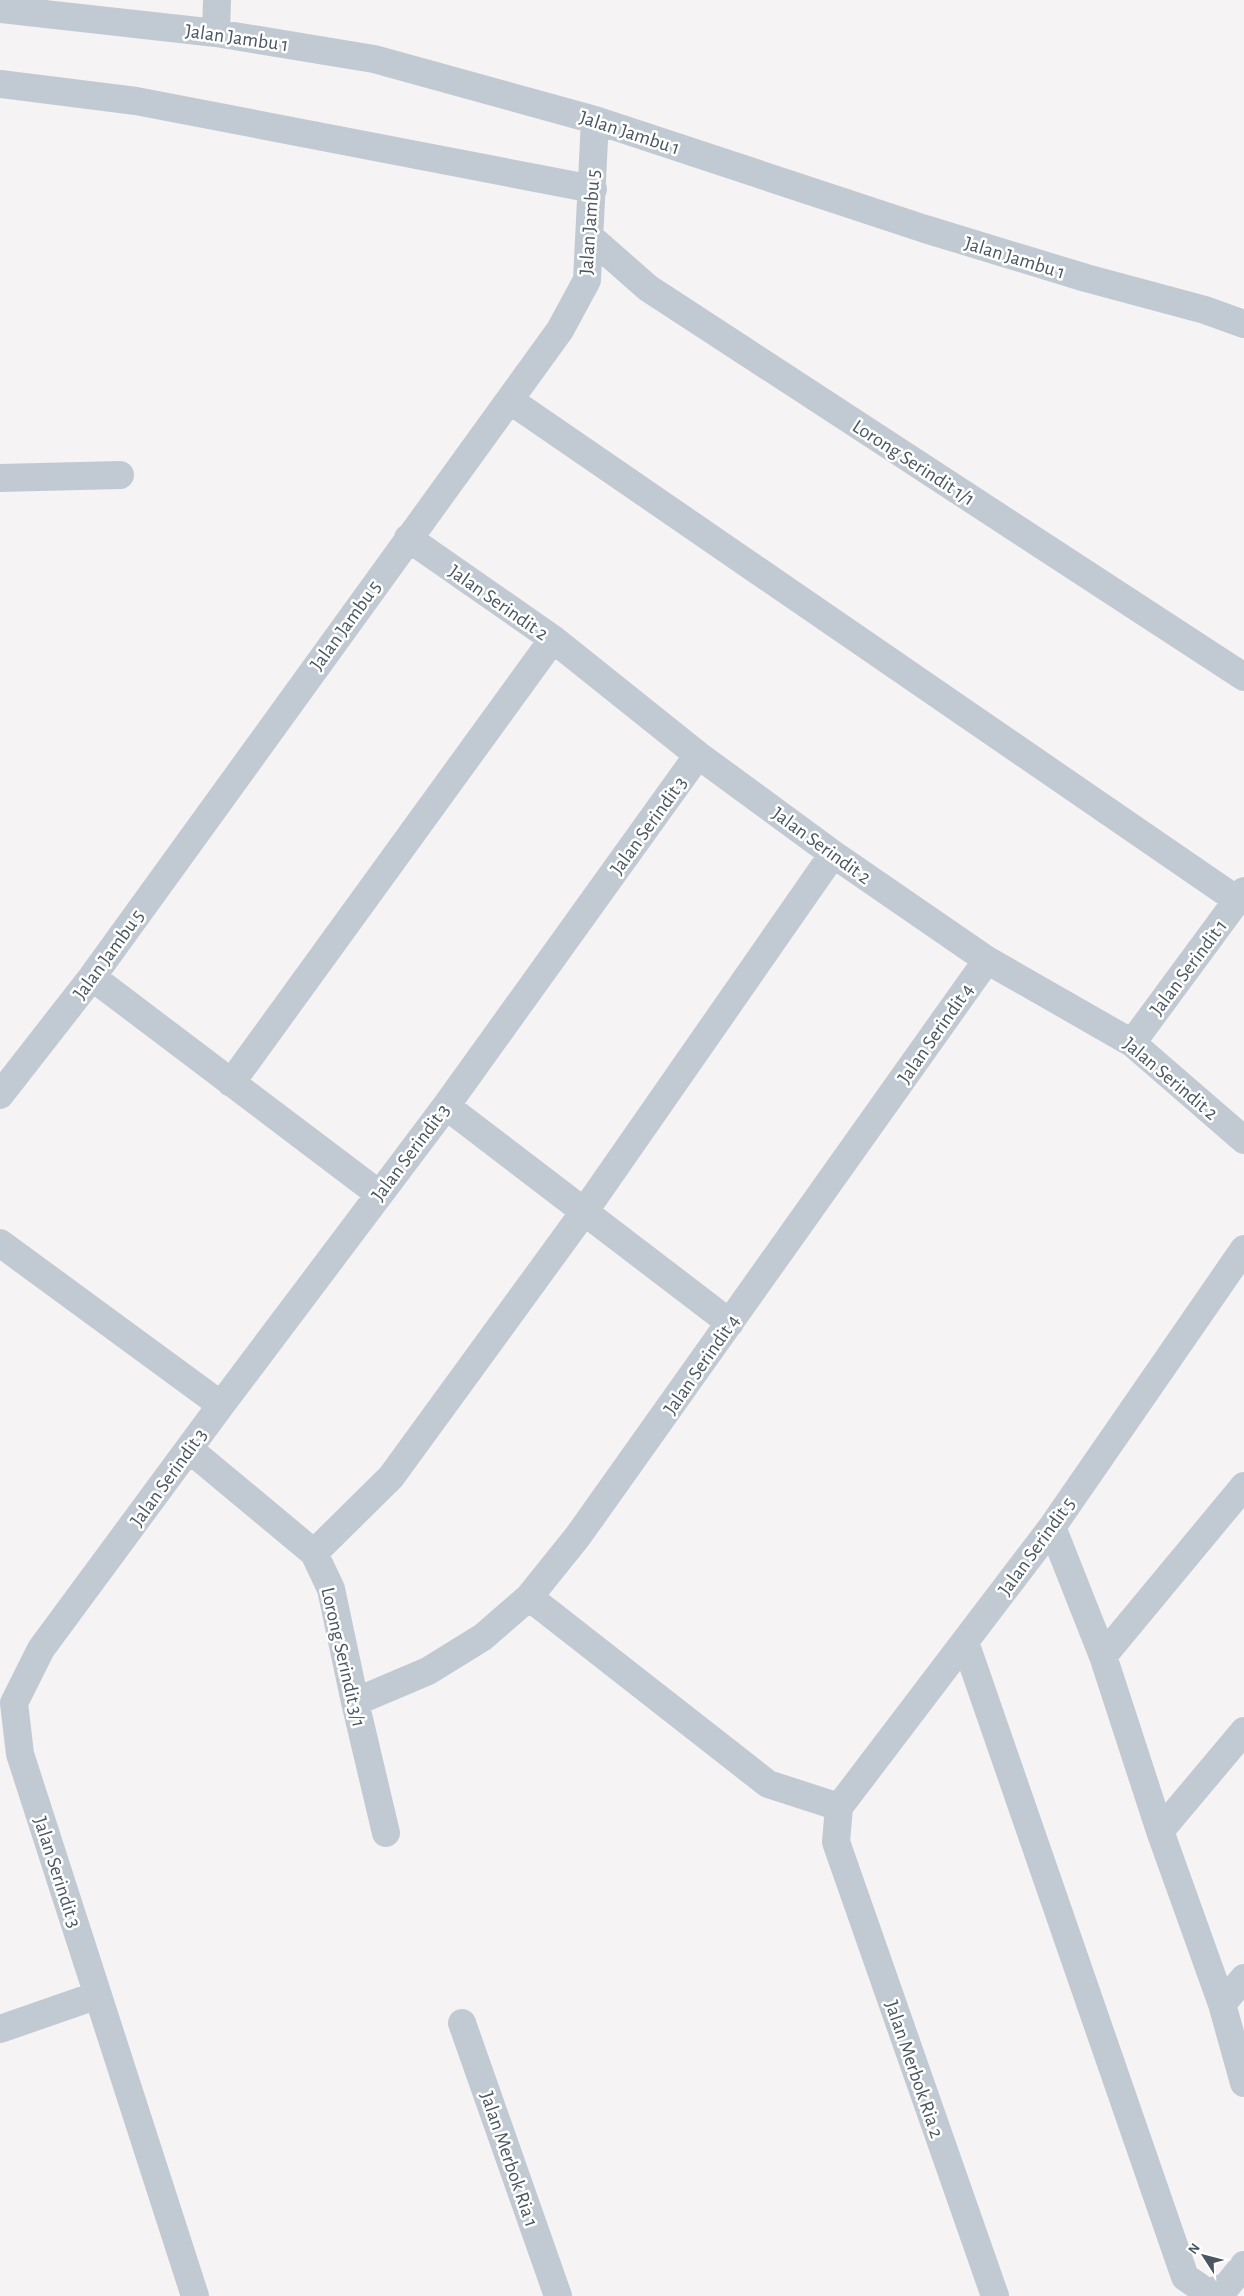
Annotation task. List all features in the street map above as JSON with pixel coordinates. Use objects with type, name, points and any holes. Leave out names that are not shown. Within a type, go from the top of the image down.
[{"type":"street","points":[[216,33],[217,0]]},
{"type":"street","name":"Jalan Jambu 1","points":[[0,9],[216,33],[374,59],[595,120],[925,229],[1086,278],[1206,310],[1244,324]]},
{"type":"street","points":[[0,84],[136,101],[593,189]]},
{"type":"street","name":"Jalan Jambu 5","points":[[0,1095],[92,977],[408,538],[511,402],[560,330],[587,280],[595,120]]},
{"type":"street","name":"Lorong Serindit 1/1","points":[[590,238],[648,288],[1244,677]]},
{"type":"street","points":[[511,402],[1241,896]]},
{"type":"street","points":[[0,478],[120,475]]},
{"type":"street","name":"Jalan Serindit 2","points":[[408,538],[553,639],[698,755],[833,854],[987,960],[1132,1042],[1244,1140]]},
{"type":"street","points":[[231,1083],[553,639]]},
{"type":"street","name":"Jalan Serindit 3","points":[[196,2296],[20,1754],[14,1703],[41,1649],[220,1404],[446,1106],[698,755]]},
{"type":"street","points":[[314,1553],[391,1478],[584,1212],[833,854]]},
{"type":"street","name":"Jalan Serindit 1","points":[[1132,1042],[1241,896]]},
{"type":"street","name":"Jalan Serindit 4","points":[[355,1702],[428,1671],[483,1637],[529,1597],[578,1536],[987,960]]},
{"type":"street","points":[[92,977],[379,1194]]},
{"type":"street","points":[[446,1106],[730,1323]]},
{"type":"street","points":[[0,1243],[220,1404]]},
{"type":"street","name":"Jalan Serindit 5","points":[[839,1807],[1052,1527],[1244,1249]]},
{"type":"street","name":"Lorong Serindit 3/1","points":[[189,1448],[314,1553],[331,1589],[386,1834]]},
{"type":"street","points":[[1103,1656],[1244,1486]]},
{"type":"street","points":[[1052,1527],[1103,1656],[1160,1831],[1222,2004],[1244,2083]]},
{"type":"street","points":[[529,1597],[768,1784],[839,1807]]},
{"type":"street","points":[[965,1642],[1186,2277],[1208,2293],[1227,2286],[1244,2265]]},
{"type":"street","points":[[1160,1831],[1244,1731]]},
{"type":"street","name":"Jalan Merbok Ria 2","points":[[839,1807],[836,1842],[995,2296]]},
{"type":"street","points":[[1222,2004],[1244,1978]]},
{"type":"street","points":[[0,2029],[98,1995]]},
{"type":"street","name":"Jalan Merbok Ria 1","points":[[462,2023],[558,2296]]}]
